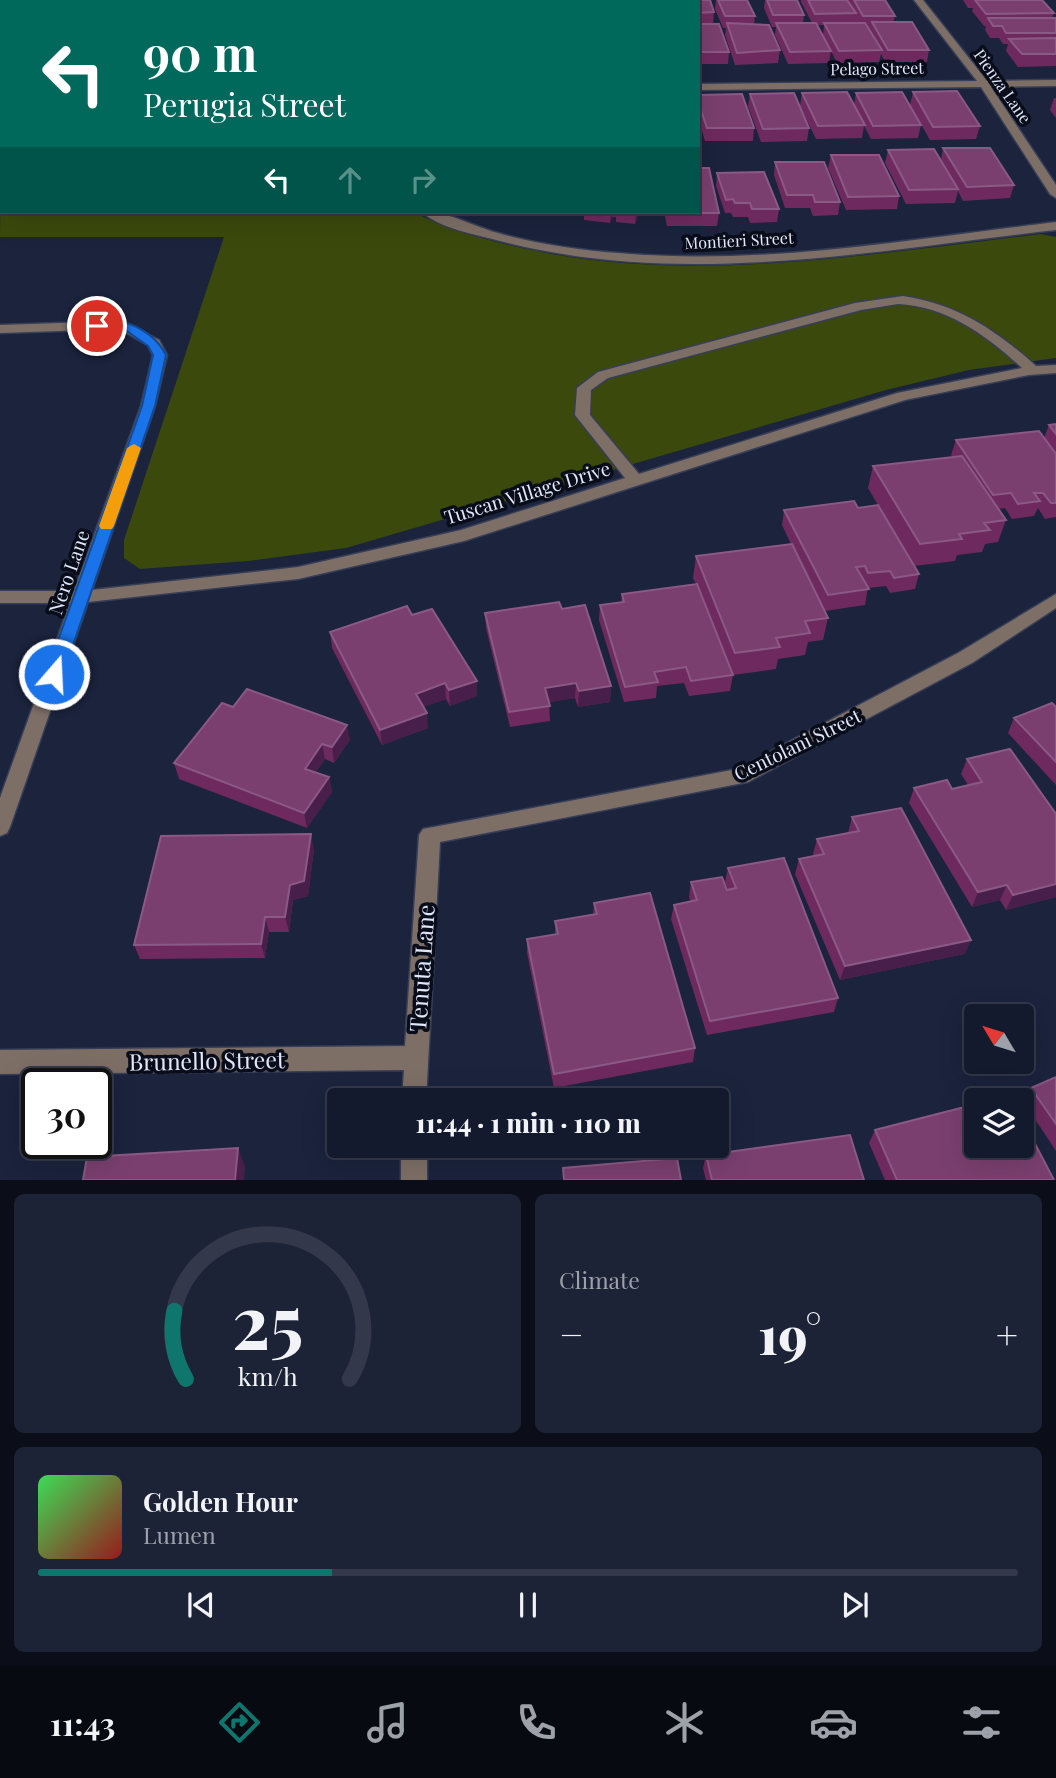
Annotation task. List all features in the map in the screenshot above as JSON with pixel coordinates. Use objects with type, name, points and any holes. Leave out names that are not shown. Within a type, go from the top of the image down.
[{"type":"street","name":"Pienza Lane","points":[[918,0],[983,82],[1056,194]]},
{"type":"street","name":"Pelago Street","points":[[700,87],[1056,83]]},
{"type":"street","name":"Montieri Street","points":[[433,214],[462,226],[536,246],[628,259],[681,261],[788,256],[1056,226]]},
{"type":"street","points":[[636,481],[582,415],[584,388],[603,375],[860,306],[901,299],[936,306],[968,318],[995,336],[1033,371]]},
{"type":"street","name":"Nero Lane","points":[[0,329],[121,325],[154,343],[160,355],[148,406],[0,827]]},
{"type":"street","name":"Tuscan Village Drive","points":[[0,597],[81,597],[298,573],[464,535],[902,396],[1056,369]]},
{"type":"street","name":"Centolani Street","points":[[430,835],[741,776],[965,658],[1056,600]]},
{"type":"street","name":"Tenuta Lane","points":[[414,1088],[430,835]]},
{"type":"street","name":"Brunello Street","points":[[0,1062],[415,1058]]},
{"type":"street","points":[[414,1158],[414,1180]]},
{"type":"green space","points":[[0,214],[418,214],[484,239],[575,258],[708,266],[841,258],[1041,234],[1056,237],[1056,358],[969,370],[886,390],[346,548],[248,561],[140,569],[124,558],[124,540],[224,237],[0,237]]},
{"type":"building","points":[[700,0],[710,0],[714,12],[700,13]]},
{"type":"building","points":[[718,0],[747,0],[755,16],[725,16]]},
{"type":"building","points":[[767,0],[797,0],[804,15],[773,15]]},
{"type":"building","points":[[808,0],[847,0],[856,13],[815,14]]},
{"type":"building","points":[[854,0],[885,0],[895,16],[863,16]]},
{"type":"building","points":[[975,0],[1042,0],[1054,13],[986,14]]},
{"type":"building","points":[[988,18],[1056,18],[1056,33],[1006,33],[1002,26],[993,26]]},
{"type":"building","points":[[872,22],[912,22],[929,50],[888,50]]},
{"type":"building","points":[[727,23],[769,25],[780,50],[737,53]]},
{"type":"building","points":[[776,23],[816,23],[831,51],[790,52]]},
{"type":"building","points":[[824,23],[865,23],[882,50],[839,51]]},
{"type":"building","points":[[700,24],[719,24],[729,52],[700,52]]},
{"type":"building","points":[[1056,38],[1056,54],[1022,54],[1009,39]]},
{"type":"building","points":[[957,91],[980,126],[933,127],[913,92]]},
{"type":"building","points":[[847,92],[865,125],[818,126],[802,93]]},
{"type":"building","points":[[902,92],[921,125],[873,126],[856,93]]},
{"type":"building","points":[[794,93],[809,128],[763,129],[750,94]]},
{"type":"building","points":[[742,94],[754,128],[707,128],[700,107],[700,95]]},
{"type":"building","points":[[943,148],[990,148],[1014,185],[967,187]]},
{"type":"building","points":[[934,149],[958,189],[909,190],[888,150]]},
{"type":"building","points":[[831,155],[879,155],[899,196],[848,197]]},
{"type":"building","points":[[775,162],[824,162],[840,202],[815,202],[813,195],[787,195]]},
{"type":"building","points":[[700,168],[709,168],[719,213],[700,213]]},
{"type":"building","points":[[764,172],[779,209],[752,209],[750,203],[726,200],[717,173]]},
{"type":"building","points":[[1056,424],[1056,434],[1049,425]]},
{"type":"building","points":[[1039,431],[1056,454],[1056,503],[1051,503],[1043,493],[1034,493],[1040,501],[1018,504],[1011,493],[993,495],[956,440]]},
{"type":"building","points":[[962,456],[1006,520],[984,523],[990,530],[959,534],[962,539],[920,544],[873,466]]},
{"type":"building","points":[[854,501],[858,508],[878,505],[919,574],[894,578],[890,571],[868,573],[865,566],[856,567],[869,589],[828,595],[784,510]]},
{"type":"building","points":[[792,544],[828,618],[805,621],[810,633],[776,638],[780,647],[735,653],[696,556]]},
{"type":"building","points":[[697,584],[733,675],[691,681],[686,667],[654,672],[658,682],[625,687],[600,605],[624,602],[622,594]]},
{"type":"building","points":[[559,602],[562,609],[585,605],[611,686],[579,691],[576,683],[545,688],[550,706],[509,712],[485,613]]},
{"type":"building","points":[[407,606],[412,615],[432,609],[477,681],[449,690],[445,683],[416,694],[427,713],[380,730],[330,632]]},
{"type":"building","points":[[247,689],[347,725],[332,747],[322,744],[305,769],[329,777],[304,813],[174,763],[222,703],[233,707]]},
{"type":"building","points":[[1052,703],[1056,707],[1056,762],[1014,718]]},
{"type":"building","points":[[1010,749],[1056,814],[1056,884],[1013,895],[1007,885],[978,892],[914,788],[947,780],[952,789],[982,782],[967,759]]},
{"type":"building","points":[[901,808],[971,940],[845,966],[799,859],[824,854],[817,839],[859,831],[852,817]]},
{"type":"building","points":[[311,834],[304,881],[290,885],[285,917],[265,917],[261,944],[134,945],[161,836]]},
{"type":"building","points":[[784,858],[838,998],[710,1021],[674,905],[697,900],[691,882],[722,877],[727,890],[736,888],[728,868]]},
{"type":"building","points":[[650,893],[695,1048],[554,1074],[527,939],[558,934],[555,921],[597,914],[594,903]]},
{"type":"building","points":[[1056,1077],[1056,1124],[1034,1092],[1034,1088],[1031,1088]]},
{"type":"building","points":[[964,1107],[964,1158],[1034,1158],[1034,1142],[1054,1180],[897,1180],[875,1130]]},
{"type":"building","points":[[850,1135],[864,1180],[712,1180],[707,1158],[729,1158],[729,1152]]},
{"type":"building","points":[[238,1148],[235,1180],[83,1180],[87,1159],[112,1159],[112,1156]]},
{"type":"building","points":[[677,1158],[681,1180],[564,1180],[563,1168]]},
{"type":"slow traffic","points":[[106,526],[134,448]]},
{"type":"route","points":[[54,674],[148,406],[160,355],[154,343],[133,330],[121,325],[97,326]]}]
